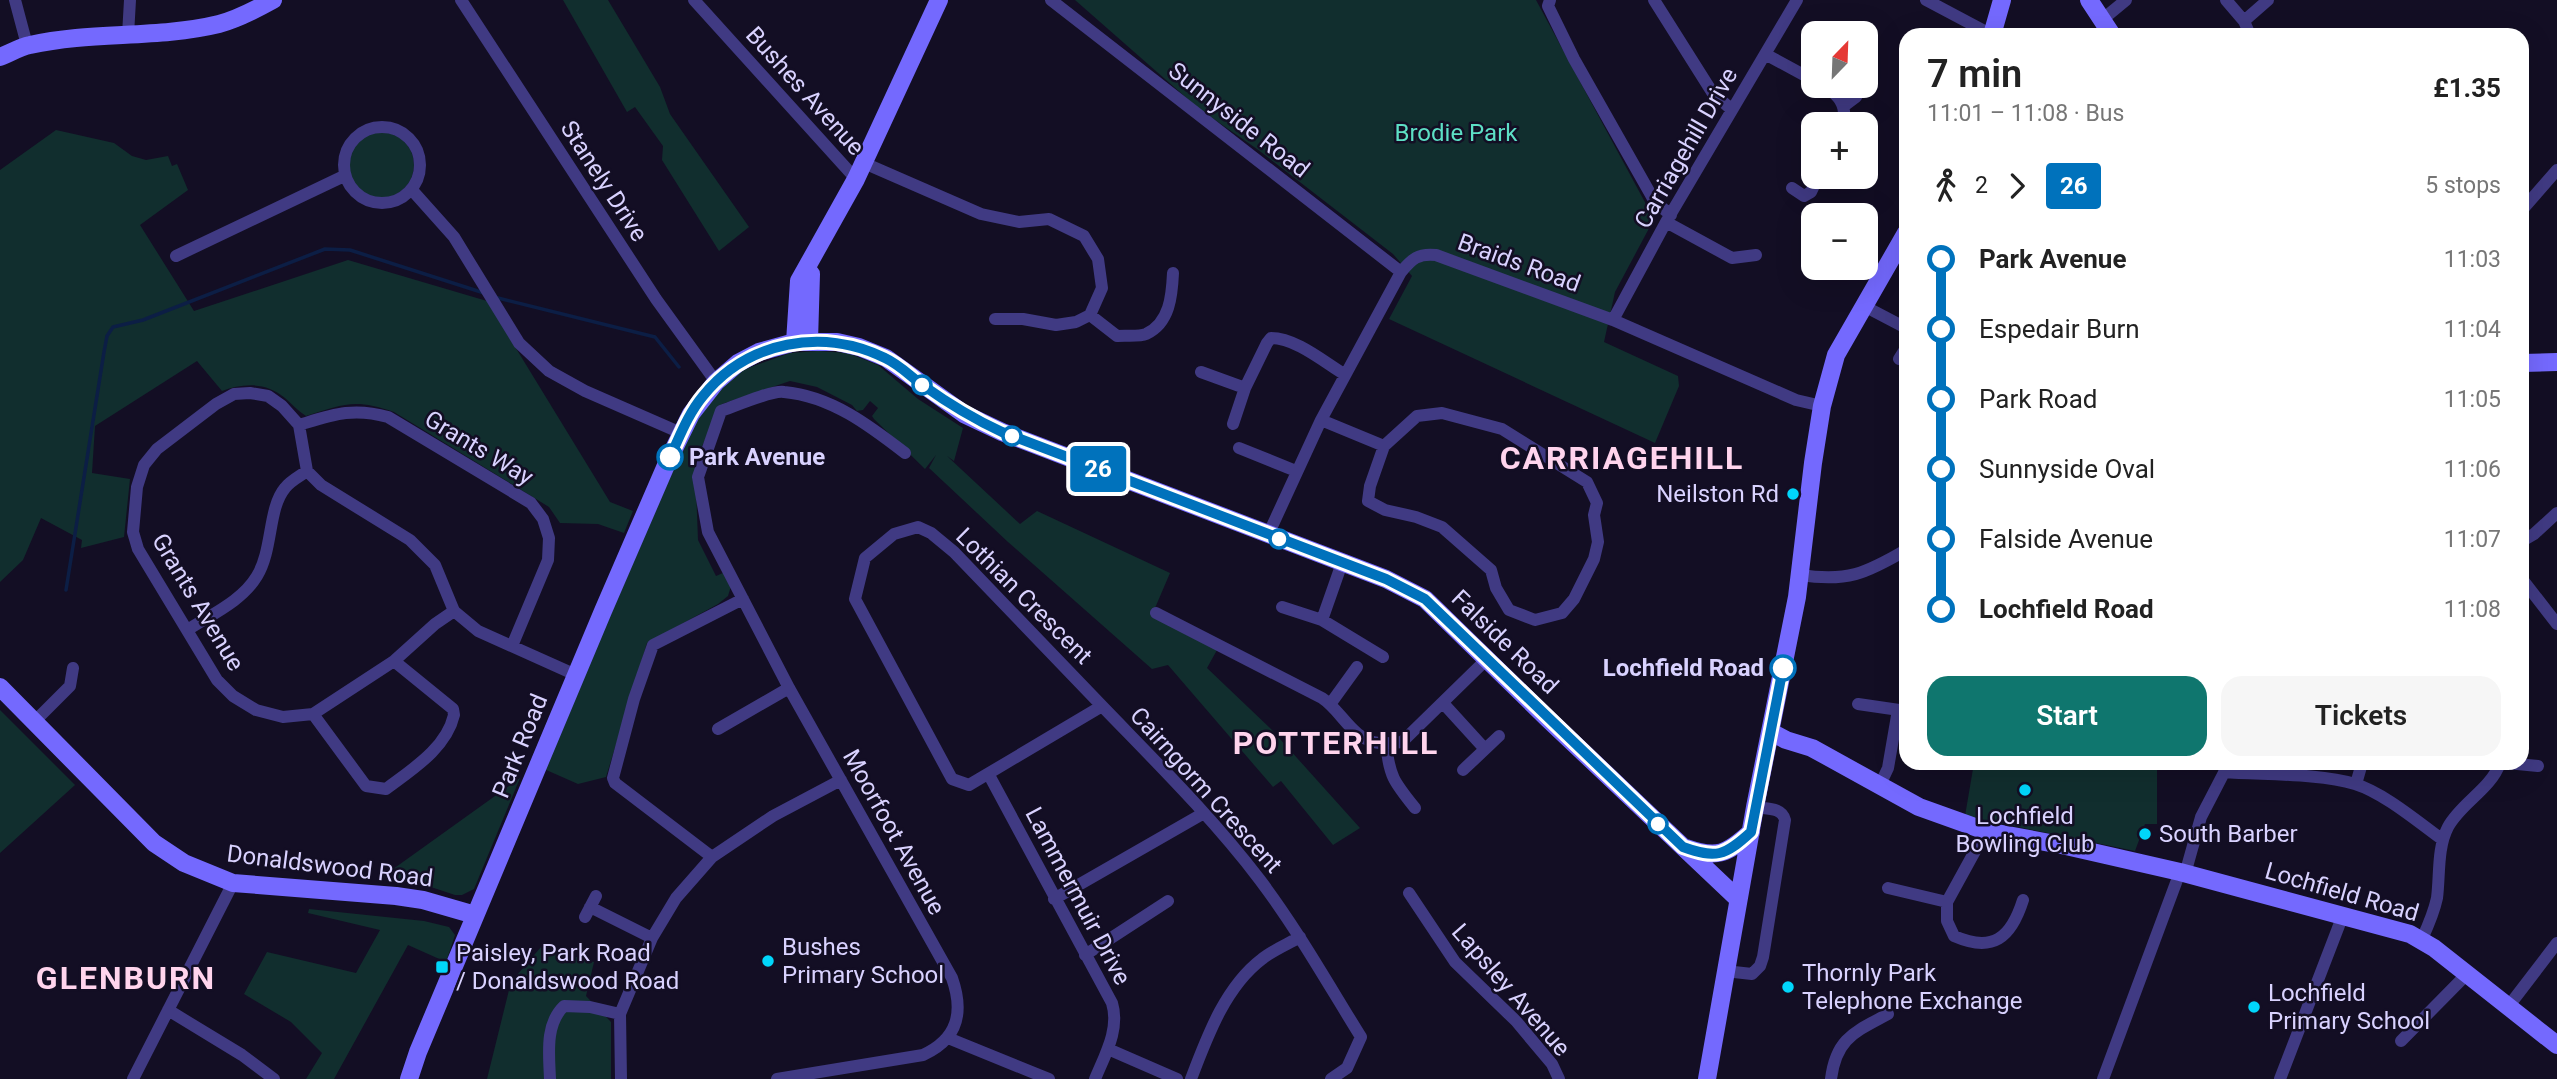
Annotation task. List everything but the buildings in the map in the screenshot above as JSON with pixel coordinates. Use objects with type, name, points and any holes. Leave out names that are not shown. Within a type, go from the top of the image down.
[{"type":"street","points":[[15,0],[27,45]]},
{"type":"street","points":[[128,34],[130,0]]},
{"type":"street","points":[[0,57],[27,45],[76,38],[175,32],[220,24],[242,17],[273,0]]},
{"type":"street","name":"Stanely Drive","points":[[461,0],[656,299],[716,382]]},
{"type":"street","name":"Bushes Avenue","points":[[694,0],[860,171]]},
{"type":"street","points":[[802,342],[799,281],[860,171],[939,0]]},
{"type":"street","name":"Sunnyside Road","points":[[1051,0],[1401,272]]},
{"type":"street","points":[[1550,0],[1548,6],[1574,59],[1655,202],[1669,219],[1732,258],[1756,255]]},
{"type":"street","points":[[1654,0],[1712,92],[1732,110]]},
{"type":"street","name":"Carriagehill Drive","points":[[1613,320],[1797,0]]},
{"type":"street","points":[[1926,0],[1979,28]]},
{"type":"street","points":[[1994,28],[2002,0]]},
{"type":"street","points":[[2089,0],[2108,28]]},
{"type":"street","points":[[2102,19],[2126,0]]},
{"type":"street","points":[[2226,0],[2247,28]]},
{"type":"street","points":[[2244,21],[2268,0]]},
{"type":"street","points":[[1765,54],[1801,74]]},
{"type":"street","points":[[1838,98],[1845,112]]},
{"type":"street","points":[[1844,106],[1855,98]]},
{"type":"street","points":[[379,126],[404,132],[413,141],[421,166],[412,190],[402,198],[379,203],[356,194],[344,176],[347,147],[366,129],[379,126]]},
{"type":"street","points":[[2529,202],[2557,170]]},
{"type":"street","points":[[860,171],[981,214],[1019,222],[1049,219],[1084,236],[1098,259],[1102,288],[1090,315],[1076,322],[1056,325],[1023,319],[995,319]]},
{"type":"street","points":[[176,256],[344,176]]},
{"type":"street","points":[[1792,188],[1804,196],[1812,189]]},
{"type":"street","points":[[412,190],[454,237],[519,343],[549,371],[585,391],[681,433]]},
{"type":"street","points":[[1711,1079],[1725,971],[1800,575],[1822,406],[1836,355],[1899,245]]},
{"type":"street","name":"Braids Road","points":[[1268,535],[1344,374],[1401,272],[1413,257],[1425,254],[1436,254],[1613,320],[1796,400],[1822,406]]},
{"type":"street","points":[[1090,315],[1117,336],[1146,334],[1163,319],[1172,299],[1173,273]]},
{"type":"street","points":[[1864,306],[1899,324]]},
{"type":"street","points":[[1233,425],[1245,388],[1271,338],[1279,338],[1299,347],[1344,374]]},
{"type":"street","name":"Park Road","points":[[409,1079],[576,675],[681,433],[702,397],[738,363],[759,352],[802,342]]},
{"type":"street","name":"Falside Road","points":[[802,342],[838,342],[886,358],[964,414],[982,423],[1386,579],[1425,599],[1738,899]]},
{"type":"street","points":[[2529,363],[2557,362]]},
{"type":"street","points":[[1201,372],[1245,388]]},
{"type":"street","name":"Moorfoot Avenue","points":[[905,453],[863,421],[823,402],[782,391],[721,411],[698,477],[708,532],[789,688],[952,978],[958,1005],[957,1016],[948,1038]]},
{"type":"street","name":"Grants Avenue","points":[[299,425],[282,406],[268,396],[234,394],[216,404],[157,449],[144,465],[137,487],[133,532],[138,549],[218,680],[233,695],[256,710],[283,717],[313,714]]},
{"type":"street","name":"Grants Way","points":[[299,425],[351,411],[368,411],[388,417],[513,492],[538,510],[549,538],[548,561],[512,646]]},
{"type":"street","points":[[1442,412],[1502,429],[1587,482],[1597,503],[1594,515],[1598,542],[1594,559],[1574,599],[1562,613],[1535,620],[1509,610],[1496,588],[1491,570],[1442,527],[1416,517],[1385,510],[1367,501],[1384,446],[1417,416],[1442,412]]},
{"type":"street","points":[[1321,420],[1384,446]]},
{"type":"street","points":[[299,425],[307,471],[321,485],[410,540],[435,565],[454,611],[478,631],[576,675]]},
{"type":"street","points":[[1239,448],[1296,471]]},
{"type":"street","points":[[188,629],[231,604],[257,577],[268,553],[278,500],[285,487],[307,471]]},
{"type":"street","points":[[2529,537],[2557,513]]},
{"type":"street","name":"Lothian Crescent","points":[[918,527],[931,533],[954,552],[1102,706],[989,775],[970,785],[952,779],[855,599],[866,558],[894,534],[918,527]]},
{"type":"street","points":[[1800,575],[1822,578],[1849,577],[1899,554]]},
{"type":"street","points":[[1322,620],[1342,563]]},
{"type":"street","points":[[2529,588],[2557,624]]},
{"type":"street","points":[[712,857],[615,783],[613,778],[634,699],[653,645],[743,598]]},
{"type":"street","points":[[1282,607],[1322,620],[1383,657]]},
{"type":"street","points":[[394,661],[453,709],[454,715],[435,750],[386,789],[366,786],[313,714],[394,661],[435,624],[454,611]]},
{"type":"street","points":[[1156,613],[1331,703],[1360,736],[1378,743],[1402,742],[1487,659]]},
{"type":"street","points":[[35,721],[76,688],[73,667]]},
{"type":"street","points":[[1331,703],[1357,667]]},
{"type":"street","name":"Donaldswood Road","points":[[0,687],[154,843],[184,863],[233,883],[396,896],[423,900],[475,915]]},
{"type":"street","points":[[718,729],[789,688]]},
{"type":"street","points":[[1443,703],[1484,748]]},
{"type":"street","points":[[1858,704],[1899,710]]},
{"type":"street","name":"Cairngorm Crescent","points":[[1102,706],[1204,813],[1259,879],[1300,937],[1361,1037],[1347,1068],[1331,1079]]},
{"type":"street","points":[[1880,785],[1888,768],[1899,722]]},
{"type":"street","name":"Lochfield Road","points":[[1771,732],[1812,748],[1919,807],[1986,831],[2182,873],[2398,929],[2422,939],[2557,1045]]},
{"type":"street","points":[[1463,770],[1499,736]]},
{"type":"street","points":[[1386,743],[1388,768],[1415,808]]},
{"type":"street","points":[[2529,765],[2538,766]]},
{"type":"street","points":[[2103,1079],[2201,817],[2226,770]]},
{"type":"street","points":[[2246,770],[2356,784],[2374,792],[2443,840]]},
{"type":"street","points":[[2356,784],[2360,770]]},
{"type":"street","points":[[2422,939],[2437,899],[2443,840],[2453,819],[2490,780],[2496,770]]},
{"type":"street","name":"Lammermuir Drive","points":[[989,775],[1114,1009],[1115,1025],[1095,1079]]},
{"type":"street","points":[[621,1079],[620,1014],[652,937],[676,898],[712,857],[773,816],[841,780]]},
{"type":"street","points":[[1725,971],[1752,974],[1760,966],[1763,957],[1785,820],[1784,814],[1779,811],[1755,807]]},
{"type":"street","points":[[1054,899],[1204,813]]},
{"type":"street","points":[[1986,831],[1947,902],[1947,921],[1954,936],[1971,943],[1987,943],[2001,938],[2012,927],[2024,900]]},
{"type":"street","points":[[1683,847],[1701,853],[1718,854],[1734,847],[1751,832]]},
{"type":"street","points":[[134,1079],[233,883]]},
{"type":"street","points":[[1888,888],[1947,902]]},
{"type":"street","name":"Lapsley Avenue","points":[[1409,893],[1455,962],[1517,1021],[1552,1064],[1559,1079]]},
{"type":"street","points":[[1085,955],[1168,901]]},
{"type":"street","points":[[590,906],[652,937]]},
{"type":"street","points":[[2280,1079],[2343,915]]},
{"type":"street","points":[[1191,1079],[1206,1040],[1235,986],[1262,959],[1300,937]]},
{"type":"street","points":[[2508,1007],[2557,943]]},
{"type":"street","points":[[2401,1041],[2467,974]]},
{"type":"street","points":[[550,1079],[549,1049],[553,1016],[564,1006],[590,1007],[620,1014]]},
{"type":"street","points":[[169,1010],[242,1055],[274,1079]]},
{"type":"street","points":[[1831,1079],[1836,1056],[1849,1035],[1888,1014]]},
{"type":"street","points":[[777,1079],[908,1059],[936,1049],[948,1038],[1049,1079]]},
{"type":"street","points":[[1108,1049],[1177,1079]]},
{"type":"green space","points":[[563,0],[608,0],[660,87],[670,114],[749,227],[719,251],[662,160],[663,146],[635,107],[627,112]]},
{"type":"green space","name":"Brodie Park","points":[[1075,0],[1536,0],[1654,219],[1615,292],[1604,342],[1678,376],[1679,386],[1655,443],[1389,319],[1412,276],[1393,254],[1257,149],[1198,108]]},
{"type":"green space","points":[[56,130],[114,143],[132,156],[146,160],[168,156],[172,166],[177,164],[188,190],[140,225],[194,311],[348,260],[487,301],[610,502],[633,511],[624,533],[598,524],[560,523],[549,507],[394,412],[369,405],[349,404],[306,416],[270,389],[247,385],[222,391],[197,361],[95,426],[92,473],[130,479],[124,537],[81,548],[82,540],[41,518],[23,560],[0,582],[0,170]]},
{"type":"green space","points":[[381,132],[394,135],[404,142],[411,152],[414,165],[411,178],[404,188],[394,195],[381,198],[368,195],[358,188],[351,178],[348,165],[351,152],[358,142],[368,135]]},
{"type":"green space","points":[[790,353],[848,353],[878,365],[918,399],[963,428],[954,461],[947,456],[1020,524],[1037,511],[1170,573],[1152,615],[1217,650],[1207,668],[1271,729],[1360,828],[1333,845],[1281,781],[1273,787],[1168,665],[1152,669],[1008,542],[929,468],[936,455],[925,469],[874,419],[872,416],[878,408],[870,401],[863,410],[857,411],[852,405],[817,387],[790,381],[722,404],[695,461],[698,540],[716,576],[723,573],[731,586],[728,596],[647,643],[606,777],[578,784],[544,769],[700,408],[740,371]]},
{"type":"green space","points":[[0,710],[75,785],[0,853]]},
{"type":"green space","points":[[1973,770],[2157,770],[2157,824],[2145,824],[2135,851],[1965,816]]},
{"type":"green space","points":[[520,778],[474,889],[462,895],[455,895],[428,886],[382,877]]},
{"type":"green space","points":[[309,909],[424,921],[449,927],[455,935],[446,962],[408,945],[334,1079],[306,1079],[322,1053],[291,1022],[244,994],[267,952],[356,973],[380,930],[308,913]]},
{"type":"green space","points":[[541,947],[594,962],[586,996],[611,1022],[611,1079],[487,1079],[511,982]]},
{"type":"waterway","points":[[66,590],[104,352],[107,336],[113,327],[143,320],[325,249],[350,250],[484,293]]},
{"type":"waterway","points":[[498,298],[655,337],[679,367]]},
{"type":"bus line","name":"26","points":[[670,457],[702,397],[738,363],[759,352],[795,342],[838,342],[859,347],[886,358],[964,414],[1002,432],[1386,579],[1425,599],[1683,847],[1711,855],[1724,853],[1751,832],[1783,668]]},
{"type":"place","name":"Park Avenue","points":[[670,457]]},
{"type":"place","name":"Neilston Rd","points":[[1793,494]]},
{"type":"place","name":"Lochfield Road","points":[[1783,668]]},
{"type":"place","name":"Lochfield Bowling Club","points":[[2025,790]]},
{"type":"place","name":"South Barber","points":[[2145,834]]},
{"type":"place","name":"Bushes Primary School","points":[[768,961]]},
{"type":"place","name":"Paisley, Park Road / Donaldswood Road","points":[[442,967]]},
{"type":"place","name":"Thornly Park Telephone Exchange","points":[[1788,987]]},
{"type":"place","name":"Lochfield Primary School","points":[[2254,1007]]},
{"type":"district","name":"CARRIAGEHILL","points":[[1622,458]]},
{"type":"district","name":"POTTERHILL","points":[[1336,743]]},
{"type":"district","name":"GLENBURN","points":[[126,978]]}]
